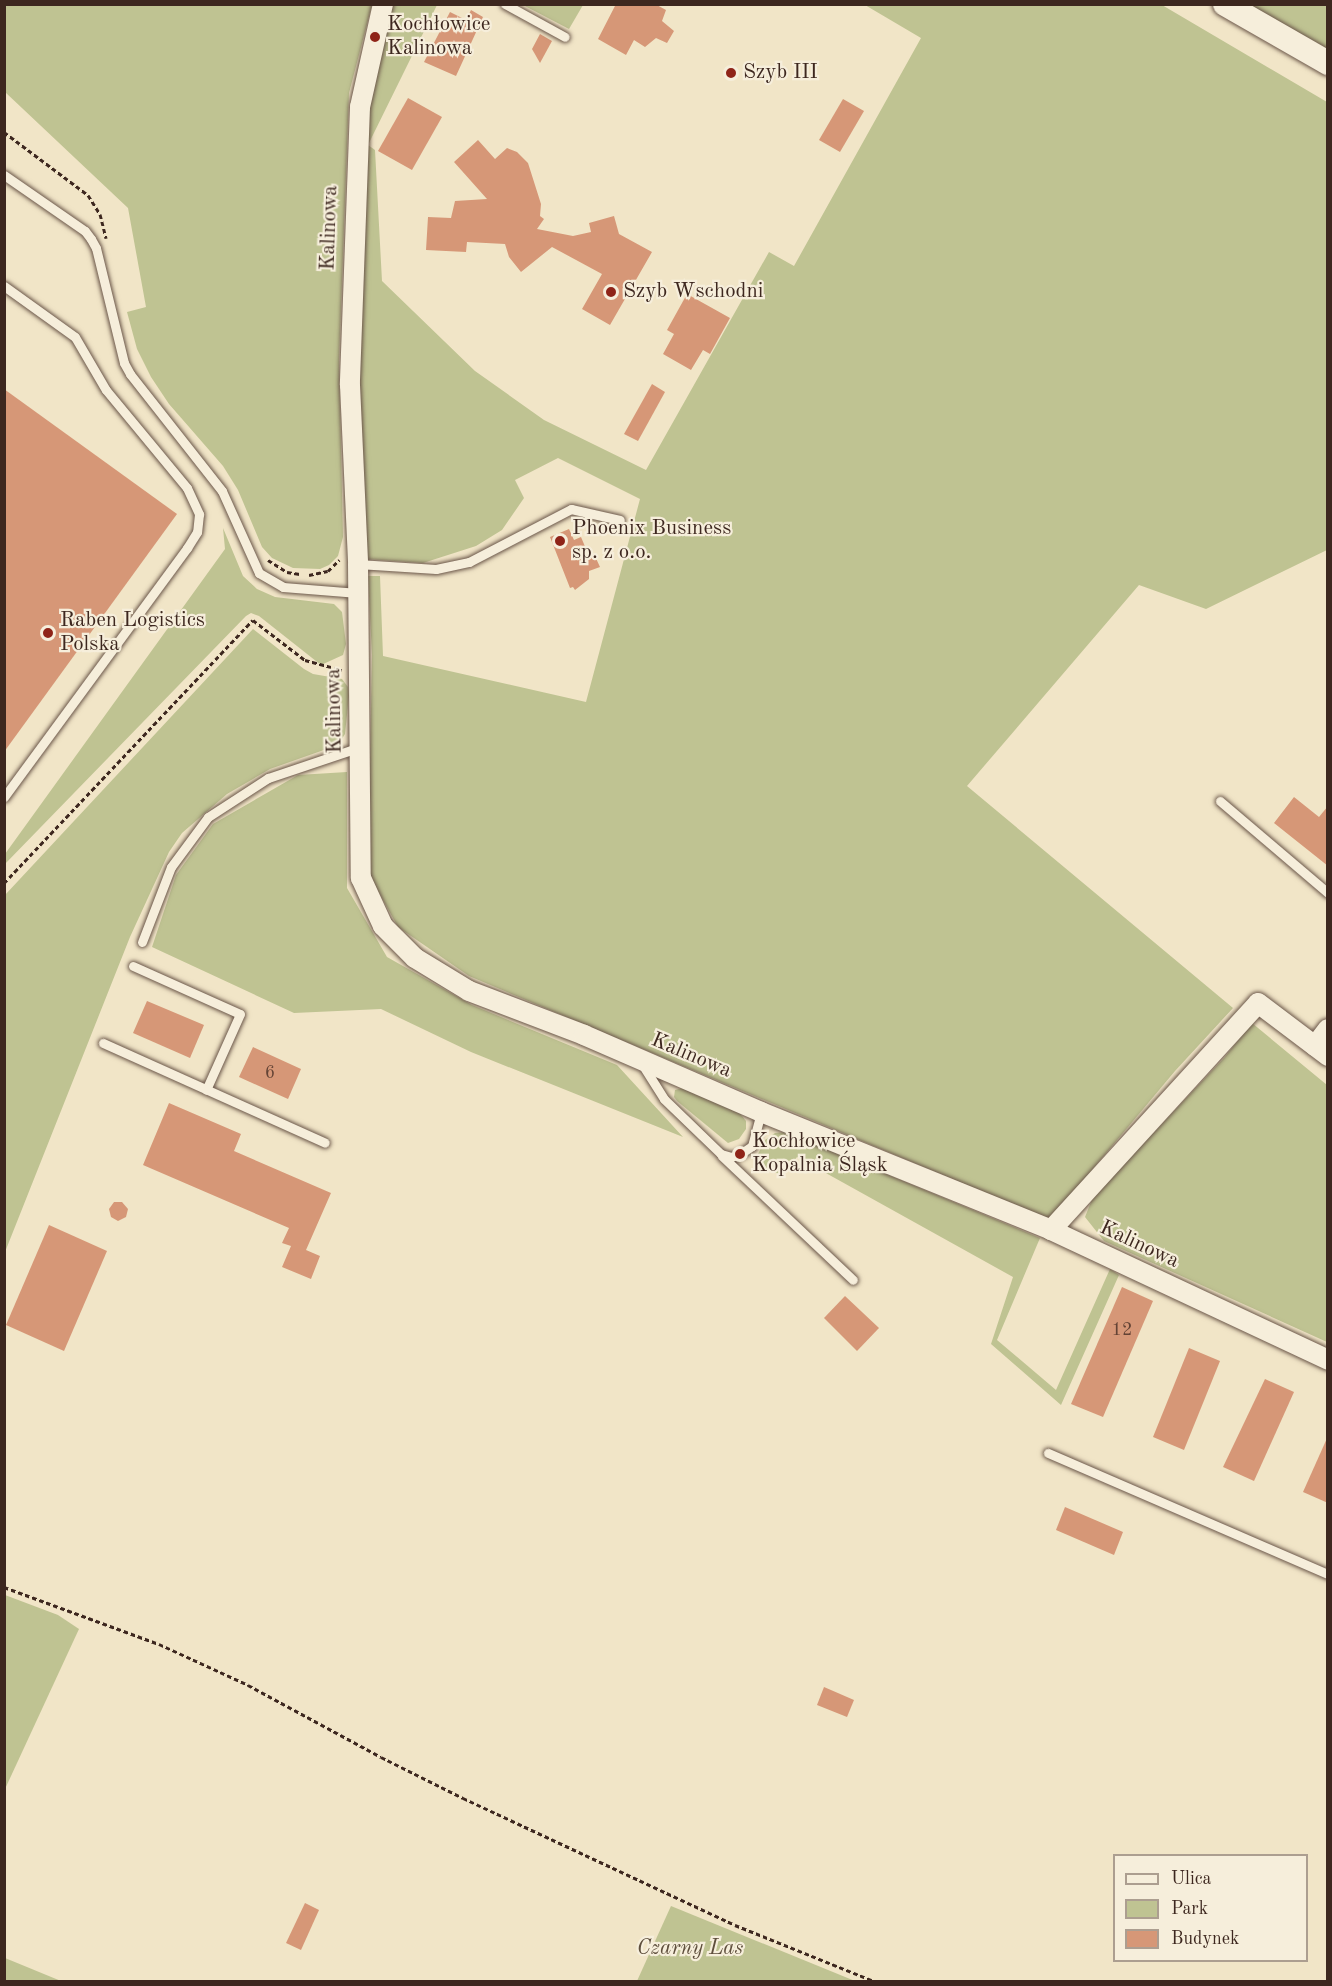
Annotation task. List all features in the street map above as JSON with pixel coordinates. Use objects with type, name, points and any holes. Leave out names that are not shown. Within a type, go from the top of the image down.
[{"type":"street","name":"Kalinowa","points":[[383,4],[360,107],[353,243],[349,561],[358,593],[361,878],[383,926],[415,958],[470,991],[584,1035],[761,1112],[1051,1230],[1328,1360]]},
{"type":"street","points":[[1225,4],[1328,63]]},
{"type":"street","points":[[1051,1230],[1258,1003],[1321,1052],[1328,1029]]},
{"type":"lane","points":[[505,4],[565,37]]},
{"type":"lane","points":[[4,175],[85,231],[91,239],[96,248],[124,363],[130,374],[222,491],[259,573],[283,587],[358,593]]},
{"type":"lane","points":[[4,286],[75,338],[106,390],[187,488],[199,514],[197,532],[187,548],[4,797]]},
{"type":"lane","points":[[349,561],[436,569],[469,562],[571,508],[620,520]]},
{"type":"lane","points":[[142,942],[171,867],[208,817],[268,778],[360,747]]},
{"type":"lane","points":[[1220,801],[1328,893]]},
{"type":"lane","points":[[133,966],[240,1014],[206,1090]]},
{"type":"lane","points":[[103,1043],[325,1143]]},
{"type":"lane","points":[[639,1060],[664,1099],[853,1280]]},
{"type":"lane","points":[[721,1154],[731,1156],[740,1154],[752,1146],[761,1112]]},
{"type":"lane","points":[[1048,1453],[1328,1574]]},
{"type":"path","points":[[4,132],[88,195],[100,214],[108,247]]},
{"type":"path","points":[[265,557],[287,572],[306,575],[328,571],[349,561]]},
{"type":"path","points":[[4,883],[253,620],[305,660],[343,671],[359,670]]},
{"type":"path","points":[[4,1587],[159,1644],[248,1685],[381,1757],[484,1808],[735,1925],[876,1982]]},
{"type":"green space","points":[[4,5],[372,5],[349,93],[339,360],[343,537],[338,556],[329,565],[320,569],[293,568],[272,558],[262,547],[238,490],[223,466],[169,404],[151,377],[137,349],[127,312],[146,307],[128,208],[5,92]]},
{"type":"green space","points":[[393,5],[437,5],[368,145],[375,150],[382,281],[475,371],[544,420],[646,470],[769,252],[794,266],[921,38],[865,5],[1162,5],[1327,102],[1327,550],[1206,609],[1139,585],[967,786],[1233,1008],[1175,1071],[1050,1220],[469,976],[398,927],[368,873],[372,655],[368,576],[380,576],[383,656],[586,702],[640,499],[558,458],[515,480],[524,498],[502,530],[476,546],[423,563],[366,559],[355,385],[365,102]]},
{"type":"green space","points":[[523,5],[583,5],[569,29]]},
{"type":"green space","points":[[1244,5],[1327,5],[1327,53]]},
{"type":"green space","points":[[223,528],[243,576],[257,589],[275,597],[334,604],[342,612],[346,644],[343,655],[321,665],[259,616],[251,613],[246,616],[5,864],[5,854],[225,549]]},
{"type":"green space","points":[[253,629],[304,669],[313,674],[342,679],[348,687],[349,695],[345,734],[338,745],[270,769],[227,794],[182,833],[169,852],[130,937],[5,1252],[5,895]]},
{"type":"green space","points":[[347,772],[347,888],[387,957],[472,1005],[617,1065],[683,1137],[471,1052],[381,1009],[294,1013],[152,947],[176,875],[213,824],[298,775]]},
{"type":"green space","points":[[1252,1023],[1327,1085],[1327,1342],[1104,1241],[1085,1217],[1093,1197],[1224,1058]]},
{"type":"green space","points":[[682,1088],[738,1111],[746,1121],[746,1129],[739,1139],[728,1143],[677,1101],[674,1097],[675,1090]]},
{"type":"green space","points":[[785,1132],[1040,1238],[997,1340],[1056,1390],[1110,1269],[1119,1275],[1061,1405],[991,1344],[1013,1277],[797,1157],[782,1176],[763,1166],[755,1172],[755,1160],[765,1140],[775,1133]]},
{"type":"green space","points":[[5,1595],[58,1615],[79,1629],[5,1789]]},
{"type":"green space","name":"Czarny Las","points":[[671,1906],[855,1981],[637,1981]]},
{"type":"green space","points":[[5,1958],[61,1981],[5,1981]]},
{"type":"building","points":[[616,4],[655,4],[666,10],[662,21],[674,31],[667,43],[656,38],[645,47],[634,40],[626,55],[598,39]]},
{"type":"building","points":[[471,10],[483,17],[456,76],[424,62],[450,12],[466,20]]},
{"type":"building","points":[[540,34],[552,41],[540,63],[532,49]]},
{"type":"building","points":[[408,98],[442,117],[412,170],[378,151]]},
{"type":"building","points":[[843,99],[864,111],[840,152],[819,140]]},
{"type":"building","points":[[478,140],[495,159],[507,148],[517,152],[528,163],[541,204],[540,216],[544,219],[537,229],[573,236],[591,232],[589,223],[614,216],[619,234],[652,252],[610,325],[582,309],[602,274],[552,247],[521,272],[509,257],[505,244],[467,242],[466,252],[426,250],[428,217],[451,218],[455,201],[487,199],[454,162]]},
{"type":"building","points":[[687,294],[730,318],[710,354],[703,350],[691,370],[663,354],[674,334],[667,330]]},
{"type":"building","points":[[652,384],[665,392],[638,441],[624,434]]},
{"type":"building","name":"Raben Logistics Polska","points":[[4,389],[177,514],[4,752]]},
{"type":"building","points":[[569,529],[574,540],[581,537],[589,556],[594,554],[600,567],[589,571],[589,579],[575,590],[573,587],[570,588],[550,537]]},
{"type":"building","points":[[1294,797],[1319,817],[1328,806],[1328,866],[1274,823]]},
{"type":"building","points":[[147,1001],[204,1025],[190,1058],[133,1033]]},
{"type":"building","points":[[253,1047],[301,1069],[288,1099],[239,1077]]},
{"type":"building","points":[[169,1103],[241,1134],[234,1151],[331,1193],[306,1250],[320,1256],[311,1279],[282,1267],[291,1246],[282,1243],[289,1228],[143,1165]]},
{"type":"building","points":[[114,1202],[122,1202],[128,1209],[126,1217],[118,1221],[111,1217],[109,1209]]},
{"type":"building","points":[[49,1225],[107,1251],[64,1351],[6,1325]]},
{"type":"building","points":[[1122,1287],[1153,1301],[1103,1417],[1071,1404]]},
{"type":"building","points":[[845,1296],[879,1328],[857,1351],[824,1318]]},
{"type":"building","points":[[1189,1348],[1220,1361],[1184,1450],[1153,1437]]},
{"type":"building","points":[[1265,1379],[1294,1392],[1254,1481],[1223,1467]]},
{"type":"building","points":[[1328,1436],[1328,1503],[1303,1492]]},
{"type":"building","points":[[1065,1507],[1123,1532],[1114,1555],[1056,1530]]},
{"type":"building","points":[[824,1687],[854,1700],[847,1717],[817,1705]]},
{"type":"building","points":[[305,1903],[319,1910],[301,1950],[286,1943]]},
{"type":"place","name":"Kochłowice Kalinowa","points":[[375,37]]},
{"type":"place","name":"Szyb III","points":[[731,73]]},
{"type":"place","name":"Szyb Wschodni","points":[[611,292]]},
{"type":"place","name":"Phoenix Business sp. z o.o.","points":[[560,541]]},
{"type":"place","name":"Raben Logistics Polska","points":[[48,633]]},
{"type":"place","name":"Kochłowice Kopalnia Śląsk","points":[[740,1154]]}]
